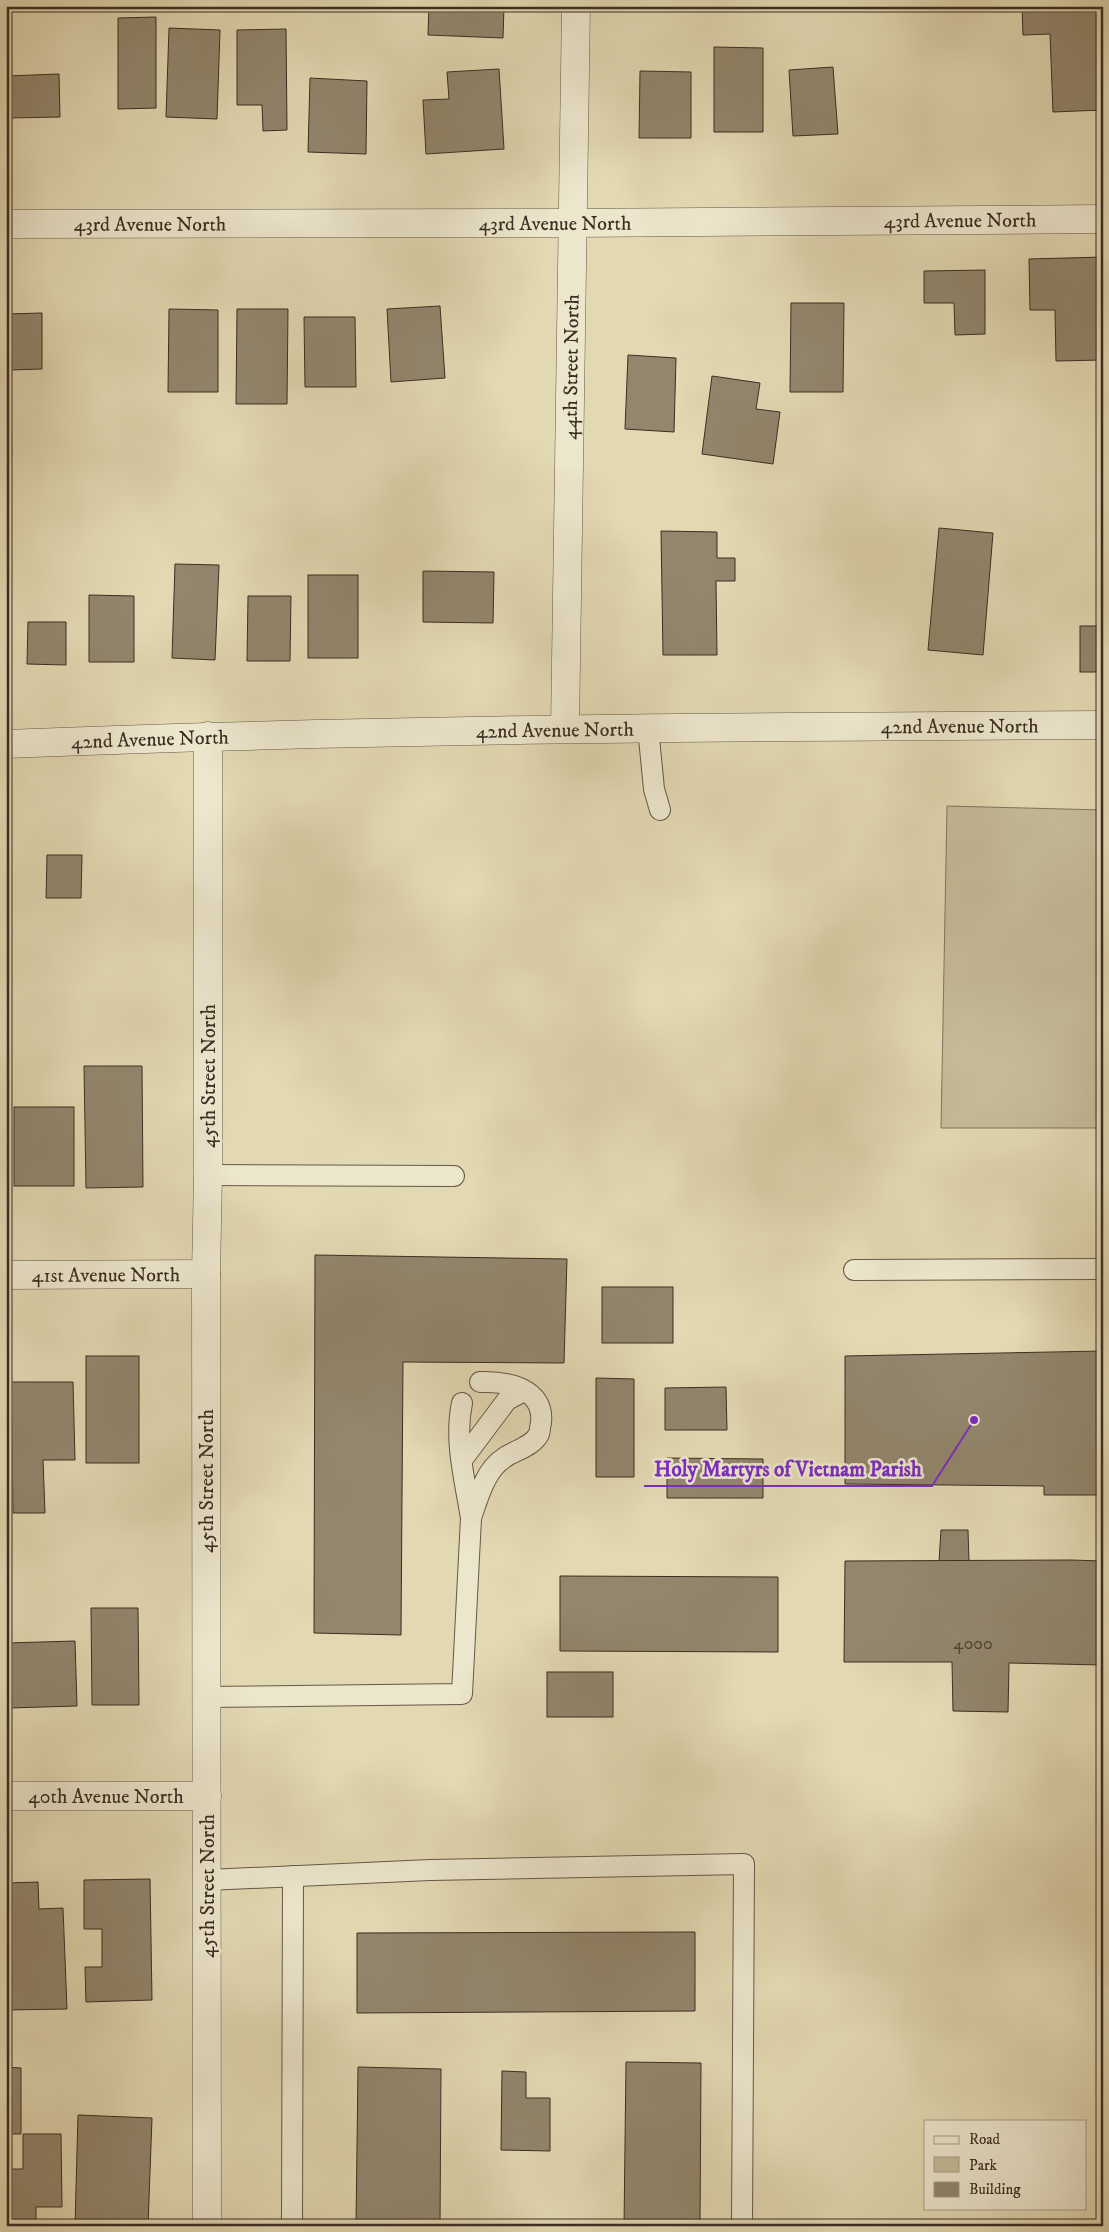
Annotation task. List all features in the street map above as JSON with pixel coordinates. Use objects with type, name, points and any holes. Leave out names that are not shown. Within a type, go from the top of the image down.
[{"type":"street","name":"44th Street North","points":[[565,728],[576,6]]},
{"type":"street","name":"43rd Avenue North","points":[[6,224],[574,223],[1103,219]]},
{"type":"street","name":"42nd Avenue North","points":[[6,744],[208,736],[565,728],[1103,725]]},
{"type":"street","name":"45th Street North","points":[[207,2226],[206,1274],[208,1175],[208,736]]},
{"type":"street","name":"41st Avenue North","points":[[6,1275],[206,1274]]},
{"type":"street","name":"40th Avenue North","points":[[6,1796],[207,1796]]},
{"type":"lane","points":[[648,728],[654,788],[660,810]]},
{"type":"lane","points":[[208,1175],[454,1176]]},
{"type":"lane","points":[[854,1270],[1103,1269]]},
{"type":"lane","points":[[471,1518],[483,1483],[502,1458],[530,1444],[539,1434],[542,1412],[537,1402],[524,1391],[499,1382],[480,1382]]},
{"type":"lane","points":[[462,1460],[507,1400],[524,1391]]},
{"type":"lane","points":[[206,1697],[462,1694],[471,1518],[458,1423],[462,1403]]},
{"type":"lane","points":[[207,1880],[430,1870],[744,1864],[742,2226]]},
{"type":"lane","points":[[292,2226],[293,1876]]},
{"type":"green space","points":[[947,806],[1103,810],[1103,1128],[941,1128]]},
{"type":"building","points":[[429,6],[504,6],[503,38],[428,35]]},
{"type":"building","points":[[1022,6],[1103,6],[1103,110],[1053,112],[1050,34],[1023,35]]},
{"type":"building","points":[[156,17],[156,108],[118,109],[118,18]]},
{"type":"building","points":[[169,28],[220,30],[217,119],[166,117]]},
{"type":"building","points":[[286,29],[287,130],[263,131],[262,105],[237,105],[237,30]]},
{"type":"building","points":[[714,47],[763,48],[763,132],[714,132]]},
{"type":"building","points":[[833,67],[838,134],[793,136],[789,70]]},
{"type":"building","points":[[499,69],[504,149],[426,154],[423,100],[449,99],[447,72]]},
{"type":"building","points":[[640,71],[691,72],[691,138],[639,138]]},
{"type":"building","points":[[59,74],[60,117],[6,118],[6,76]]},
{"type":"building","points":[[310,78],[367,81],[366,154],[308,152]]},
{"type":"building","points":[[1103,257],[1103,360],[1056,361],[1055,310],[1030,310],[1029,259]]},
{"type":"building","points":[[985,270],[985,334],[955,335],[954,303],[924,303],[924,271]]},
{"type":"building","points":[[791,303],[844,303],[843,392],[790,392]]},
{"type":"building","points":[[440,306],[445,378],[391,382],[387,309]]},
{"type":"building","points":[[169,309],[218,310],[218,392],[168,392]]},
{"type":"building","points":[[237,309],[288,309],[287,404],[236,404]]},
{"type":"building","points":[[42,313],[42,369],[10,370],[12,455],[6,455],[6,314]]},
{"type":"building","points":[[304,317],[355,317],[356,387],[305,387]]},
{"type":"building","points":[[628,355],[676,358],[674,432],[625,429]]},
{"type":"building","points":[[712,376],[760,383],[756,409],[780,412],[773,464],[702,454]]},
{"type":"building","points":[[939,528],[993,533],[983,655],[928,650]]},
{"type":"building","points":[[661,531],[717,532],[717,558],[735,558],[735,581],[716,581],[717,655],[663,655]]},
{"type":"building","points":[[175,564],[219,565],[215,660],[172,658]]},
{"type":"building","points":[[423,571],[494,572],[493,623],[423,622]]},
{"type":"building","points":[[308,575],[358,575],[358,658],[308,658]]},
{"type":"building","points":[[89,595],[134,596],[134,662],[89,662]]},
{"type":"building","points":[[248,596],[291,596],[290,661],[247,661]]},
{"type":"building","points":[[28,622],[66,622],[66,665],[27,664]]},
{"type":"building","points":[[1080,626],[1103,626],[1103,672],[1080,672]]},
{"type":"building","points":[[47,855],[82,855],[81,898],[46,898]]},
{"type":"building","points":[[84,1066],[142,1066],[143,1187],[86,1188]]},
{"type":"building","points":[[14,1107],[74,1107],[74,1186],[14,1186]]},
{"type":"building","points":[[315,1255],[567,1259],[564,1363],[403,1362],[401,1635],[314,1633]]},
{"type":"building","points":[[602,1287],[673,1287],[673,1343],[602,1343]]},
{"type":"building","points":[[1103,1351],[1103,1495],[1044,1495],[1044,1486],[845,1484],[845,1356]]},
{"type":"building","points":[[86,1356],[139,1356],[139,1463],[86,1463]]},
{"type":"building","points":[[596,1378],[634,1379],[634,1477],[596,1477]]},
{"type":"building","points":[[11,1382],[73,1382],[75,1460],[43,1460],[45,1513],[13,1513]]},
{"type":"building","points":[[726,1387],[727,1430],[665,1430],[665,1388]]},
{"type":"building","points":[[667,1458],[763,1459],[763,1498],[667,1498]]},
{"type":"building","points":[[941,1530],[968,1530],[969,1562],[939,1562]]},
{"type":"building","points":[[845,1561],[1103,1561],[1103,1665],[1009,1663],[1008,1712],[953,1711],[952,1662],[844,1662]]},
{"type":"building","points":[[560,1576],[778,1577],[778,1652],[560,1651]]},
{"type":"building","points":[[91,1608],[138,1608],[139,1705],[92,1705]]},
{"type":"building","points":[[75,1641],[77,1706],[9,1708],[7,1643]]},
{"type":"building","points":[[547,1672],[613,1672],[613,1717],[547,1717]]},
{"type":"building","points":[[150,1879],[152,2000],[86,2002],[85,1967],[102,1967],[102,1929],[84,1929],[84,1880]]},
{"type":"building","points":[[38,1882],[39,1909],[63,1908],[67,2009],[6,2010],[6,1987],[12,1987],[11,1929],[6,1929],[6,1883]]},
{"type":"building","points":[[695,1932],[695,2011],[357,2013],[357,1933]]},
{"type":"building","points":[[626,2062],[701,2063],[700,2226],[624,2226]]},
{"type":"building","points":[[6,2067],[21,2068],[21,2134],[6,2134]]},
{"type":"building","points":[[358,2067],[441,2069],[440,2226],[356,2226]]},
{"type":"building","points":[[502,2071],[526,2072],[526,2098],[550,2098],[550,2151],[501,2150]]},
{"type":"building","points":[[78,2115],[152,2118],[148,2226],[75,2226]]},
{"type":"building","points":[[23,2134],[61,2134],[62,2207],[36,2207],[36,2226],[6,2226],[6,2169],[23,2169]]},
{"type":"place","name":"Holy Martyrs of Vietnam Parish","points":[[974,1420]]}]
